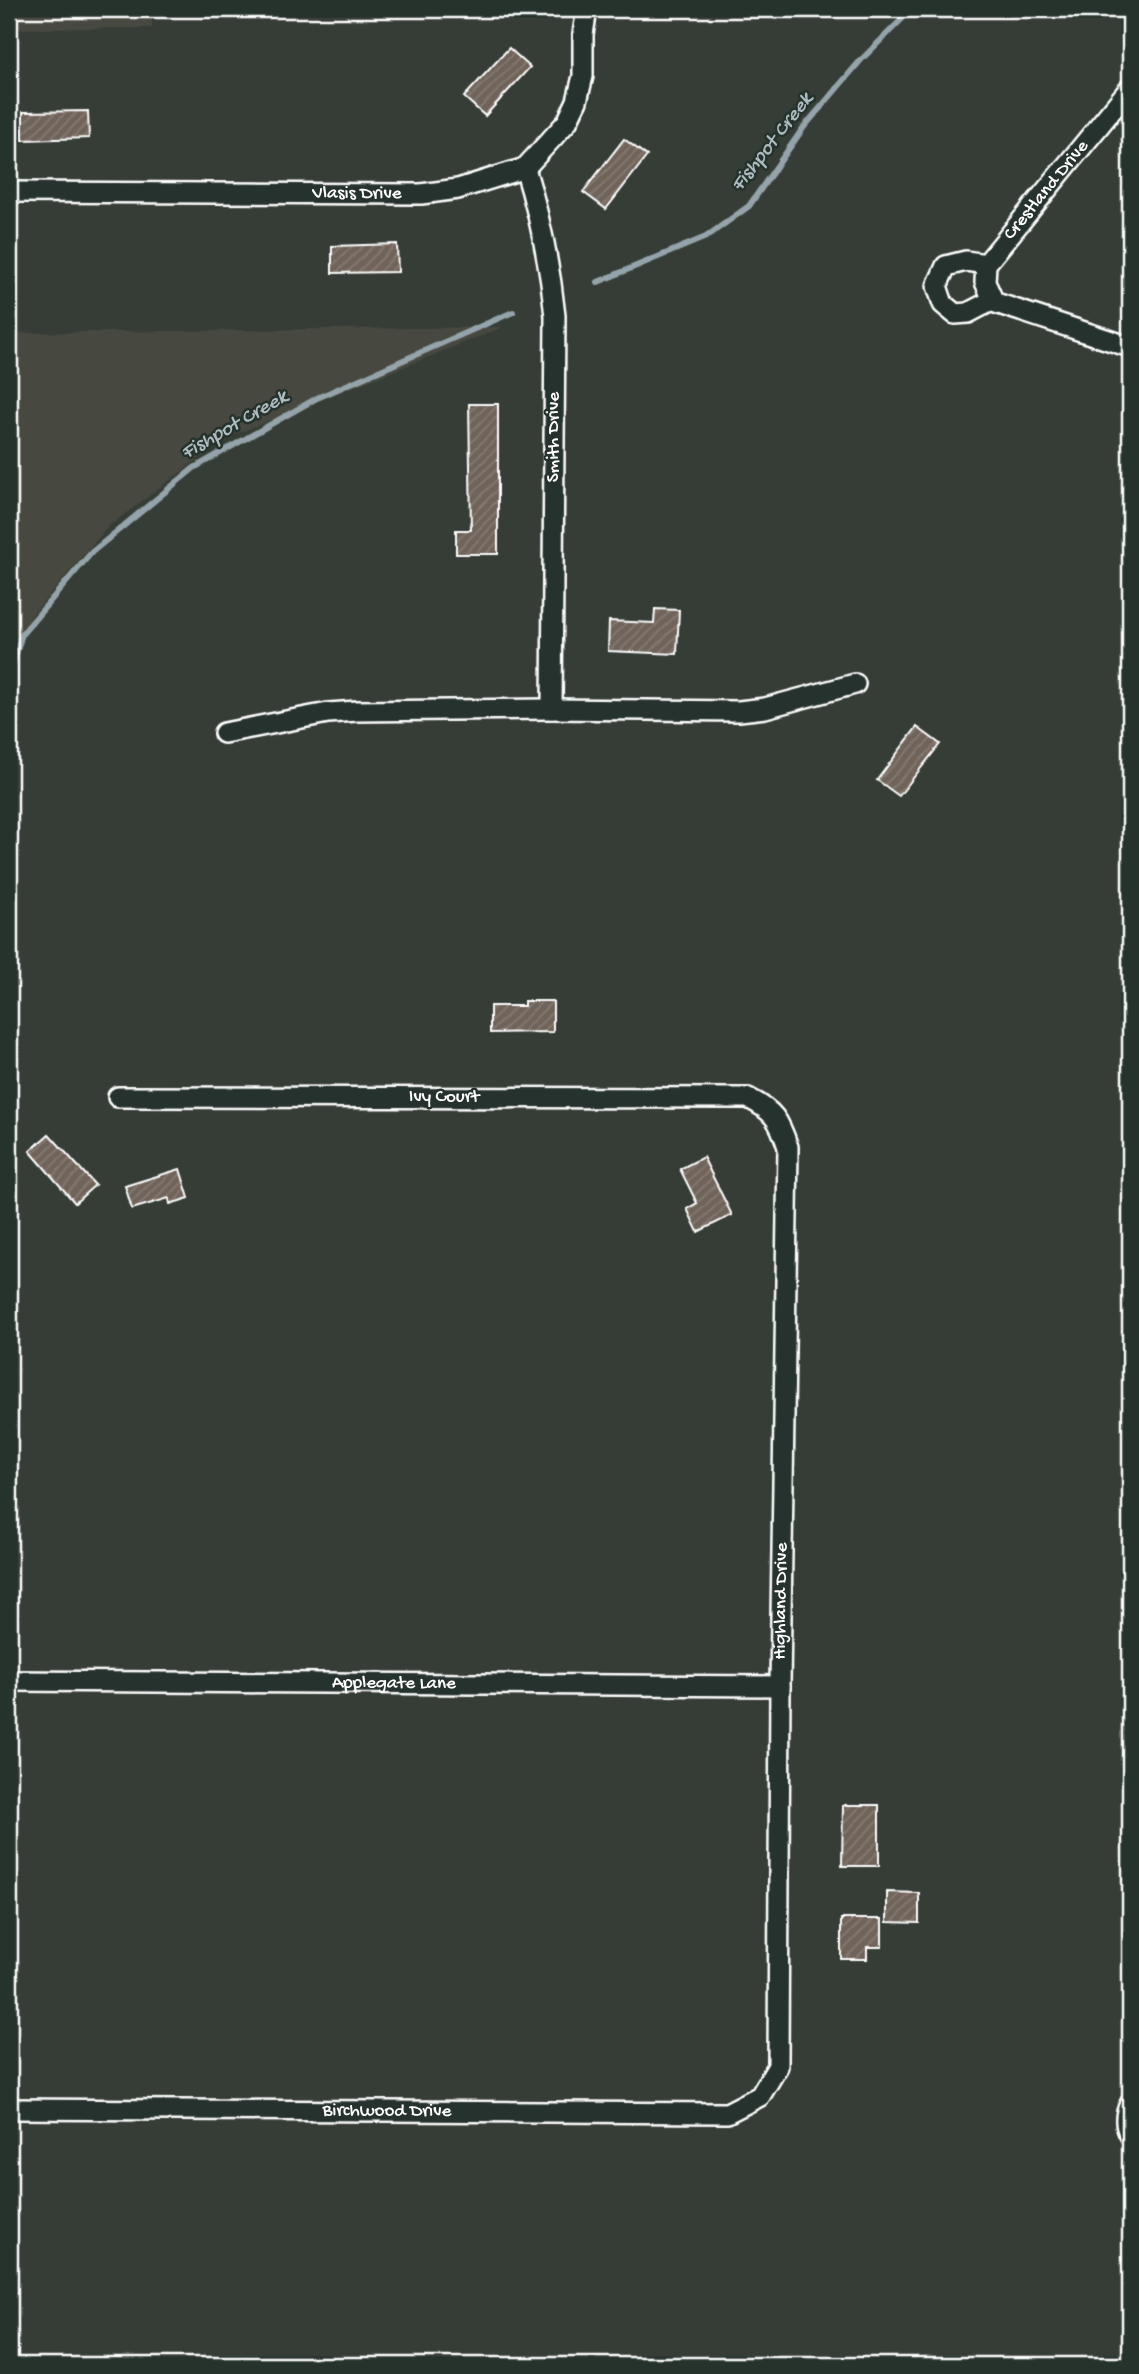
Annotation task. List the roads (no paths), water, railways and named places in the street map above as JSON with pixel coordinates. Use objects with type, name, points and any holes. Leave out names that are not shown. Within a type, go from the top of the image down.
[{"type":"street","points":[[525,168],[567,122],[577,101],[583,76],[583,34],[587,9]]},
{"type":"street","name":"Crestland Drive","points":[[986,264],[1130,88]]},
{"type":"street","name":"Vlasis Drive","points":[[9,192],[421,194],[458,189],[525,168]]},
{"type":"street","name":"Smith Drive","points":[[525,168],[551,275],[555,316],[552,709]]},
{"type":"street","points":[[993,300],[968,313],[955,314],[943,304],[937,286],[946,266],[966,261],[986,264],[985,282],[996,303],[1130,346]]},
{"type":"street","points":[[224,733],[338,712],[552,709],[738,711],[765,708],[855,684]]},
{"type":"street","name":"Ivy Court","points":[[118,1097],[748,1098],[768,1108]]},
{"type":"street","name":"Highland Drive","points":[[760,2096],[778,2066],[780,1686],[788,1147],[780,1125],[768,1108]]},
{"type":"street","name":"Applegate Lane","points":[[9,1681],[780,1686]]},
{"type":"street","name":"Birchwood Drive","points":[[9,2109],[727,2113],[760,2096]]},
{"type":"street","points":[[1130,2104],[1126,2113],[1130,2134]]},
{"type":"waterway","name":"Fishpot Creek","points":[[598,282],[706,237],[749,206],[804,127],[861,60],[912,9]]},
{"type":"waterway","name":"Fishpot Creek","points":[[9,677],[22,634],[92,552],[194,468],[317,398],[513,312]]}]
